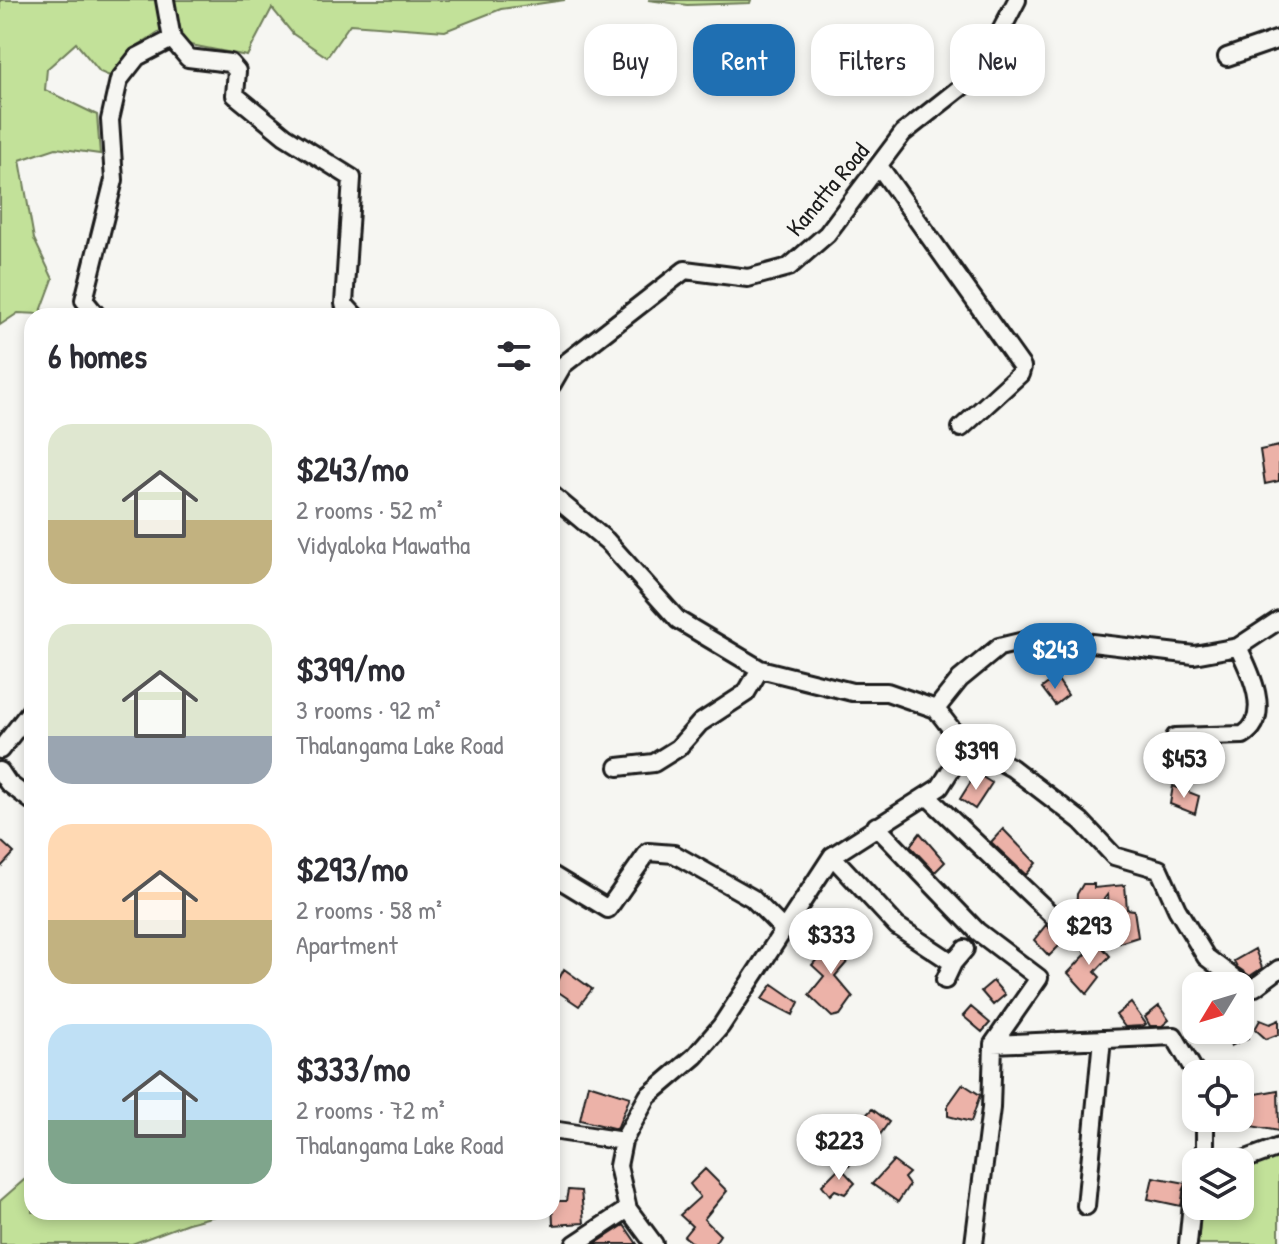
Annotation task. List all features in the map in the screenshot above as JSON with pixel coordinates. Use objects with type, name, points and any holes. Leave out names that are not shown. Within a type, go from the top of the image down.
[{"type":"street","points":[[165,0],[172,39],[188,58],[230,63],[237,71],[235,95],[285,136],[352,178],[344,304],[348,308]]},
{"type":"street","name":"Kanatta Road","points":[[560,370],[685,270],[748,278],[789,267],[827,234],[903,133],[979,73],[1017,0]]},
{"type":"street","points":[[90,308],[84,300],[114,180],[110,120],[119,80],[137,57],[172,39]]},
{"type":"street","points":[[1227,57],[1279,39]]},
{"type":"street","points":[[879,166],[1022,367],[1020,374],[961,428]]},
{"type":"street","points":[[560,502],[607,541],[678,620],[760,669],[852,692],[887,692],[936,709],[960,740],[1012,768],[1081,821],[1114,856],[1159,869],[1177,909],[1206,957],[1246,987],[1255,987],[1279,969]]},
{"type":"street","points":[[936,709],[960,679],[999,647],[1041,637],[1194,655],[1238,647],[1279,620]]},
{"type":"street","points":[[1175,737],[1243,735],[1251,730],[1256,721],[1256,684],[1238,647]]},
{"type":"street","points":[[618,767],[654,763],[678,748],[700,723],[746,693],[760,669]]},
{"type":"street","points":[[0,750],[24,719]]},
{"type":"street","points":[[654,1244],[628,1209],[618,1166],[623,1141],[648,1096],[695,1056],[721,1026],[832,856],[940,787],[952,768],[960,740]]},
{"type":"street","points":[[0,771],[8,783],[24,795]]},
{"type":"street","points":[[927,796],[1076,938],[1089,935],[1099,925],[1109,924]]},
{"type":"street","points":[[876,826],[977,931],[1039,978],[993,1044],[991,1108],[974,1244]]},
{"type":"street","points":[[560,880],[608,909],[648,852],[674,854],[752,898],[783,929]]},
{"type":"street","points":[[832,856],[897,926],[953,963]]},
{"type":"street","points":[[945,980],[953,963],[965,949]]},
{"type":"street","points":[[993,1044],[1174,1036],[1188,1060]]},
{"type":"street","points":[[1086,1206],[1102,1039]]},
{"type":"street","points":[[560,1131],[623,1141]]},
{"type":"street","points":[[1254,1156],[1279,1147]]},
{"type":"street","points":[[575,1244],[628,1209]]},
{"type":"street","points":[[1188,1244],[1190,1220]]},
{"type":"green space","points":[[0,0],[565,0],[501,9],[445,31],[350,24],[327,57],[293,34],[272,8],[247,56],[191,45],[160,31],[133,49],[119,80],[100,72],[76,43],[47,69],[45,90],[97,115],[100,154],[56,148],[20,160],[34,239],[53,279],[42,308],[24,308],[24,313],[18,313],[0,325]]},
{"type":"green space","points":[[648,0],[751,0],[750,3],[687,5]]},
{"type":"green space","points":[[1279,1147],[1279,1244],[1188,1244],[1193,1220],[1254,1220],[1254,1157]]},
{"type":"green space","points":[[24,1180],[24,1220],[199,1220],[132,1244],[0,1244],[0,1201]]},
{"type":"building","points":[[1279,446],[1279,481],[1265,484],[1260,450]]},
{"type":"building","points":[[1056,677],[1068,695],[1055,705],[1042,688]]},
{"type":"building","points":[[979,775],[992,783],[975,809],[960,799]]},
{"type":"building","points":[[1173,786],[1199,796],[1195,814],[1170,804]]},
{"type":"building","points":[[1003,829],[1036,863],[1026,875],[991,842]]},
{"type":"building","points":[[920,833],[945,862],[935,872],[910,846]]},
{"type":"building","points":[[0,840],[14,853],[0,868]]},
{"type":"building","points":[[1083,884],[1094,884],[1094,888],[1125,885],[1127,909],[1134,910],[1138,937],[1119,943],[1114,934],[1120,922],[1117,911],[1109,913],[1108,894],[1085,923],[1076,912],[1077,894]]},
{"type":"building","points":[[1046,925],[1064,941],[1049,956],[1034,940]]},
{"type":"building","points":[[825,932],[846,948],[843,955],[849,960],[835,976],[853,997],[840,1015],[832,1017],[809,995],[824,976],[812,965],[819,957],[813,949]]},
{"type":"building","points":[[1098,942],[1110,956],[1095,972],[1100,977],[1087,994],[1068,973],[1087,953],[1083,949]]},
{"type":"building","points":[[1255,949],[1262,968],[1254,973],[1244,972],[1234,961]]},
{"type":"building","points":[[564,969],[592,989],[579,1006],[560,993],[560,977]]},
{"type":"building","points":[[993,981],[1005,995],[993,1005],[981,991]]},
{"type":"building","points":[[773,984],[799,1002],[793,1015],[762,999]]},
{"type":"building","points":[[1131,1003],[1146,1024],[1143,1026],[1125,1027],[1116,1015]]},
{"type":"building","points":[[1159,1006],[1169,1020],[1162,1026],[1150,1026],[1145,1017]]},
{"type":"building","points":[[971,1007],[990,1023],[982,1032],[963,1016]]},
{"type":"building","points":[[1260,1020],[1270,1024],[1279,1020],[1279,1034],[1266,1039],[1255,1029]]},
{"type":"building","points":[[588,1084],[630,1097],[617,1129],[580,1120]]},
{"type":"building","points":[[963,1084],[980,1095],[971,1122],[948,1116],[948,1105]]},
{"type":"building","points":[[1278,1090],[1279,1131],[1254,1127],[1254,1094]]},
{"type":"building","points":[[872,1109],[889,1122],[879,1136],[860,1121]]},
{"type":"building","points":[[845,1127],[862,1145],[849,1166],[826,1150]]},
{"type":"building","points":[[893,1161],[909,1173],[904,1178],[909,1185],[898,1202],[872,1184]]},
{"type":"building","points":[[840,1167],[855,1183],[845,1194],[835,1190],[830,1195],[822,1185]]},
{"type":"building","points":[[705,1169],[727,1191],[704,1219],[720,1235],[714,1244],[694,1244],[684,1236],[692,1226],[680,1215],[700,1197],[690,1184]]},
{"type":"building","points":[[1153,1177],[1182,1182],[1181,1206],[1148,1199]]},
{"type":"building","points":[[568,1190],[581,1191],[584,1223],[553,1225],[553,1220],[560,1220],[560,1201],[566,1201]]},
{"type":"building","points":[[624,1225],[637,1244],[595,1244]]}]
